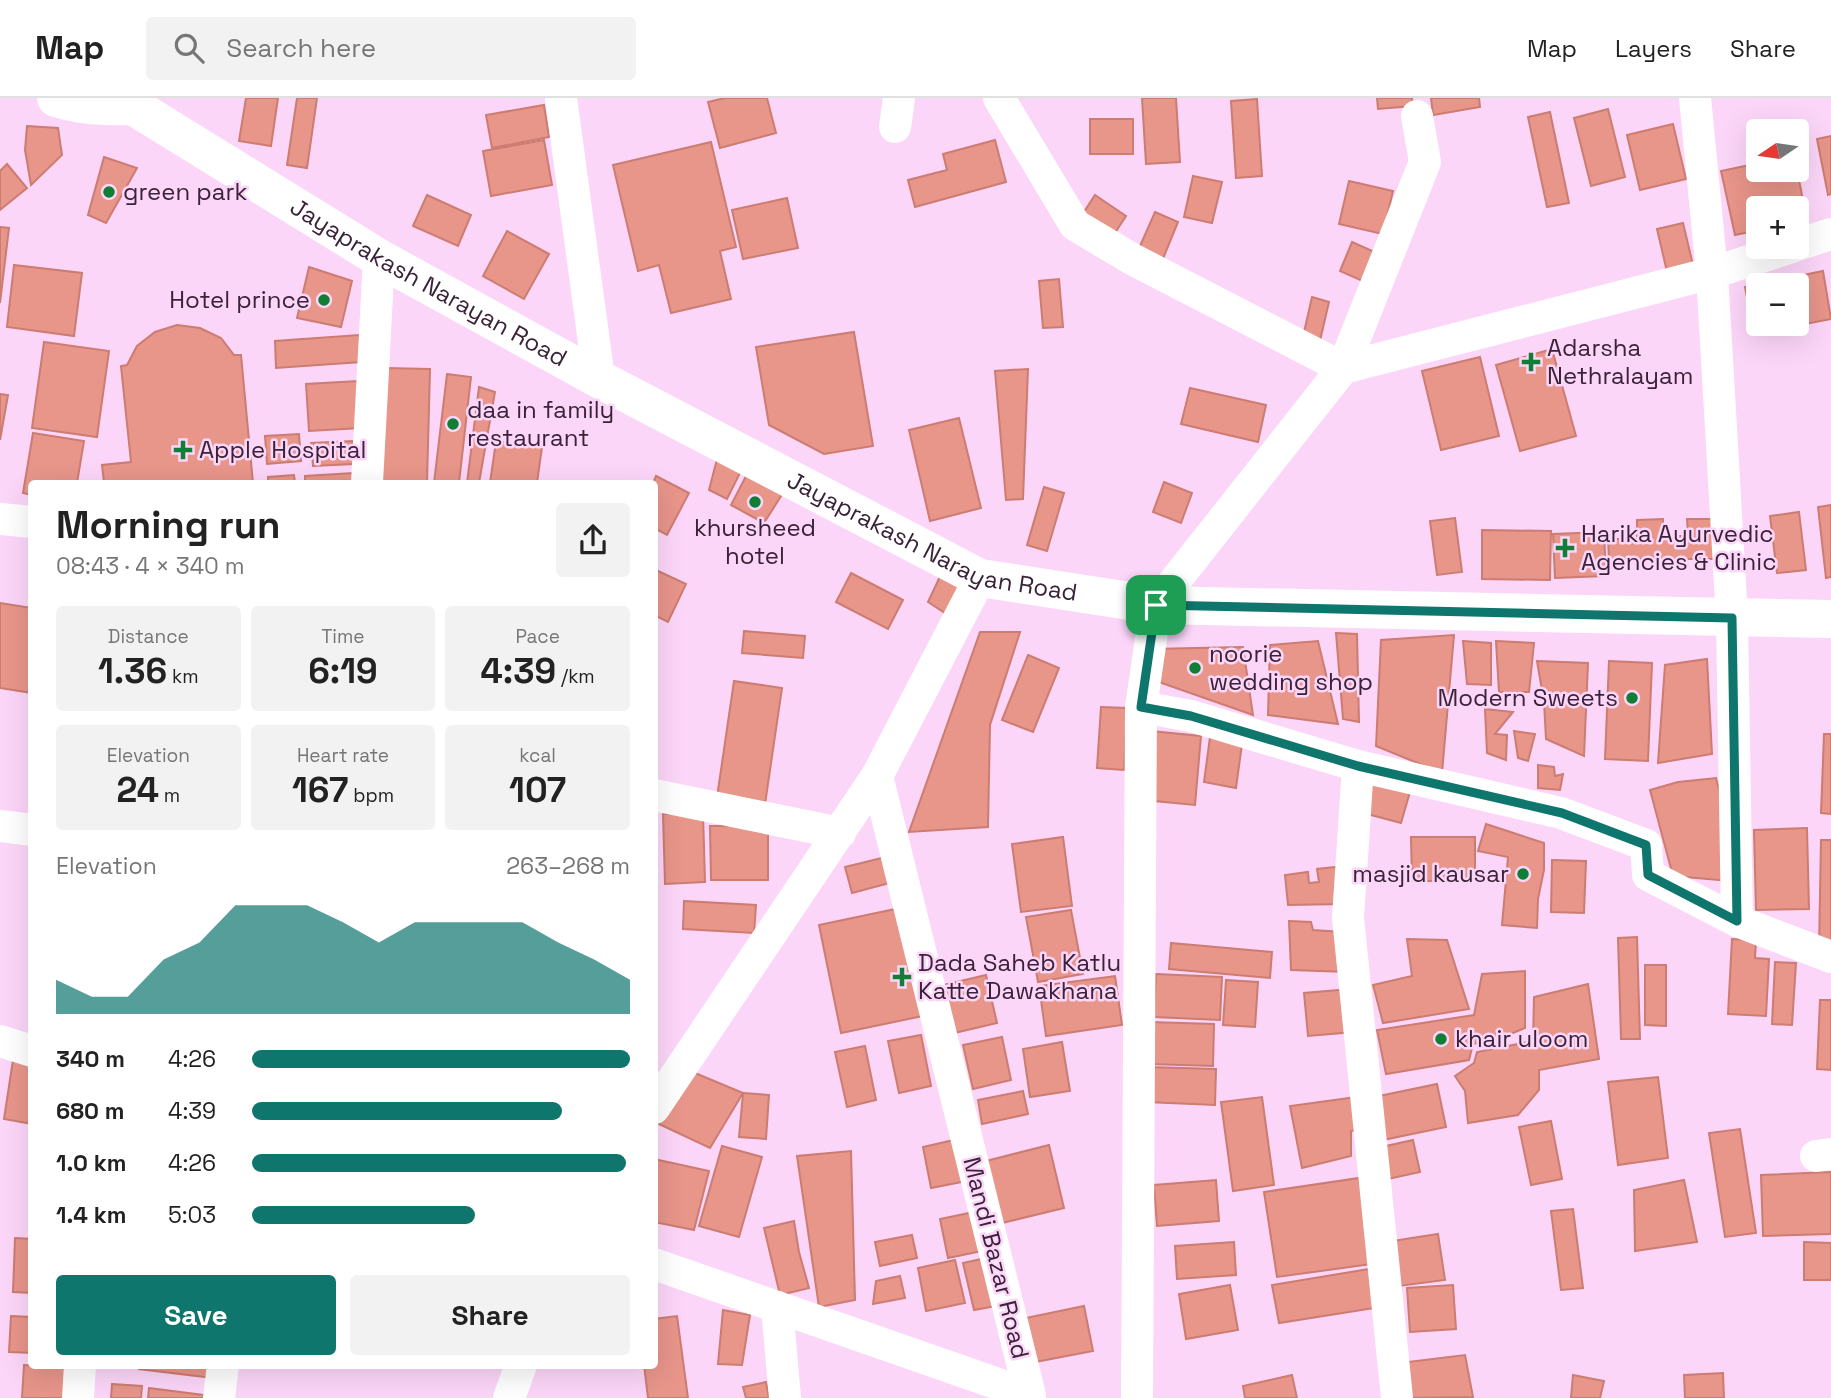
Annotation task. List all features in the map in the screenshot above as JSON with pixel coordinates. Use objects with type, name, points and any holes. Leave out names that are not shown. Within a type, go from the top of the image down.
[{"type":"street","name":"Jayaprakash Narayan Road","points":[[56,98],[89,106],[129,102],[379,258],[599,379],[980,578],[1156,605],[1831,619]]},
{"type":"street","points":[[561,98],[599,379]]},
{"type":"street","points":[[999,98],[1075,225],[1132,259],[1343,368],[1712,273],[1755,259]]},
{"type":"street","points":[[1695,98],[1712,273],[1732,618],[1737,921]]},
{"type":"street","points":[[1136,1398],[1141,707],[1156,605],[1343,368],[1425,162],[1417,116]]},
{"type":"street","points":[[1809,241],[1831,234]]},
{"type":"street","points":[[367,480],[379,258]]},
{"type":"street","points":[[0,519],[28,522]]},
{"type":"street","points":[[658,1102],[877,776],[980,578]]},
{"type":"street","points":[[1141,707],[1191,716],[1358,766],[1562,813],[1646,845],[1648,875],[1737,921],[1831,958]]},
{"type":"street","points":[[1358,766],[1348,918],[1397,1398]]},
{"type":"street","name":"Mandi Bazar Road","points":[[877,776],[1032,1397]]},
{"type":"street","points":[[658,796],[840,833]]},
{"type":"street","points":[[0,827],[28,830]]},
{"type":"street","points":[[0,1041],[28,1050]]},
{"type":"street","name":"Mandi Bazar Road","points":[[658,1265],[1032,1397]]},
{"type":"street","points":[[777,1307],[785,1398]]},
{"type":"street","points":[[78,1398],[80,1369]]},
{"type":"street","points":[[219,1398],[223,1369]]},
{"type":"street","points":[[509,1398],[520,1369]]},
{"type":"building","points":[[246,98],[278,98],[271,146],[239,141]]},
{"type":"building","points":[[297,98],[317,98],[307,168],[287,165]]},
{"type":"building","points":[[725,98],[767,98],[776,133],[720,148],[708,102]]},
{"type":"building","points":[[1142,98],[1176,98],[1180,162],[1146,164]]},
{"type":"building","points":[[1377,98],[1412,98],[1413,106],[1378,109]]},
{"type":"building","points":[[1431,98],[1479,98],[1480,107],[1433,115]]},
{"type":"building","points":[[1257,99],[1262,176],[1236,178],[1231,101]]},
{"type":"building","points":[[544,105],[549,137],[492,148],[486,115]]},
{"type":"building","points":[[1608,109],[1625,177],[1591,186],[1574,118]]},
{"type":"building","points":[[1550,112],[1569,203],[1547,207],[1528,117]]},
{"type":"building","points":[[1090,119],[1133,119],[1133,154],[1090,154]]},
{"type":"building","points":[[1673,124],[1686,179],[1640,190],[1627,135]]},
{"type":"building","points":[[27,126],[58,128],[62,155],[31,185],[25,150]]},
{"type":"building","points":[[1831,136],[1831,194],[1828,195],[1817,139]]},
{"type":"building","points":[[544,140],[552,185],[491,196],[483,151]]},
{"type":"building","points":[[995,140],[1006,182],[915,207],[908,180],[947,170],[943,154]]},
{"type":"building","points":[[711,142],[736,247],[720,251],[731,299],[671,313],[659,265],[638,271],[613,165]]},
{"type":"building","name":"green park","points":[[104,157],[137,168],[106,223],[88,215]]},
{"type":"building","points":[[7,164],[27,188],[0,210],[0,171]]},
{"type":"building","points":[[1746,166],[1746,182],[1799,182],[1802,196],[1746,196],[1746,233],[1735,235],[1721,171]]},
{"type":"building","points":[[1193,176],[1222,182],[1212,223],[1184,217]]},
{"type":"building","points":[[1349,181],[1393,191],[1383,234],[1339,224]]},
{"type":"building","points":[[427,195],[471,215],[458,246],[413,226]]},
{"type":"building","points":[[1095,195],[1126,216],[1109,242],[1078,221]]},
{"type":"building","points":[[787,198],[798,248],[743,259],[732,210]]},
{"type":"building","points":[[1155,212],[1178,222],[1160,266],[1136,255]]},
{"type":"building","points":[[1683,223],[1694,269],[1668,276],[1657,229]]},
{"type":"building","points":[[0,227],[9,228],[0,303]]},
{"type":"building","points":[[507,231],[549,254],[524,299],[483,276]]},
{"type":"building","points":[[1352,242],[1379,254],[1367,283],[1340,271]]},
{"type":"building","points":[[14,265],[82,273],[74,336],[7,327]]},
{"type":"building","name":"Hotel prince","points":[[309,267],[352,281],[341,327],[297,318]]},
{"type":"building","points":[[1823,271],[1831,319],[1809,323],[1809,274]]},
{"type":"building","points":[[1059,279],[1063,327],[1043,328],[1039,281]]},
{"type":"building","points":[[1312,297],[1329,302],[1319,345],[1302,341]]},
{"type":"building","points":[[177,325],[200,328],[221,338],[234,355],[241,355],[253,480],[104,480],[102,465],[131,462],[121,366],[127,365],[137,346],[155,332]]},
{"type":"building","points":[[854,332],[873,446],[824,454],[769,425],[756,347]]},
{"type":"building","points":[[359,335],[361,362],[276,368],[275,341]]},
{"type":"building","points":[[44,342],[109,351],[97,437],[32,428]]},
{"type":"building","points":[[1552,349],[1576,436],[1520,451],[1496,365]]},
{"type":"building","points":[[1480,357],[1499,436],[1441,450],[1422,371]]},
{"type":"building","points":[[385,368],[430,369],[427,480],[382,480]]},
{"type":"building","points":[[1028,369],[1023,499],[1006,500],[995,371]]},
{"type":"building","points":[[447,374],[471,377],[459,480],[434,480]]},
{"type":"building","points":[[358,381],[361,428],[309,431],[306,384]]},
{"type":"building","points":[[479,387],[495,392],[480,480],[467,480]]},
{"type":"building","points":[[1190,388],[1266,405],[1258,442],[1181,424]]},
{"type":"building","points":[[0,394],[8,395],[0,440]]},
{"type":"building","points":[[959,418],[981,508],[930,521],[909,430]]},
{"type":"building","points":[[33,433],[84,441],[78,480],[28,480],[28,494],[23,493]]},
{"type":"building","points":[[299,434],[301,461],[267,464],[265,436]]},
{"type":"building","points":[[352,441],[354,464],[313,466],[311,443]]},
{"type":"building","points":[[496,441],[542,447],[537,480],[490,480]]},
{"type":"building","points":[[717,459],[740,473],[727,499],[709,490]]},
{"type":"building","points":[[353,473],[354,480],[305,480],[305,476]]},
{"type":"building","points":[[747,474],[783,493],[764,523],[731,505]]},
{"type":"building","points":[[294,475],[295,480],[268,480],[268,477]]},
{"type":"building","points":[[656,476],[689,493],[667,535],[658,530],[658,480],[654,480]]},
{"type":"building","points":[[1164,482],[1192,493],[1181,523],[1153,512]]},
{"type":"building","points":[[1044,487],[1064,493],[1047,551],[1027,545]]},
{"type":"building","points":[[1831,505],[1831,577],[1826,578],[1818,507]]},
{"type":"building","points":[[1799,512],[1806,570],[1777,573],[1770,516]]},
{"type":"building","points":[[1455,518],[1462,572],[1437,575],[1430,521]]},
{"type":"building","points":[[1663,519],[1663,536],[1688,536],[1687,519],[1715,519],[1715,559],[1609,559],[1608,539],[1637,539],[1637,520]]},
{"type":"building","points":[[1482,530],[1551,531],[1550,580],[1482,579]]},
{"type":"building","points":[[1604,532],[1606,576],[1555,578],[1553,534]]},
{"type":"building","points":[[944,568],[966,582],[948,615],[928,602]]},
{"type":"building","points":[[658,571],[686,584],[668,622],[658,617]]},
{"type":"building","points":[[851,573],[903,600],[888,629],[836,602]]},
{"type":"building","points":[[0,603],[28,607],[28,692],[0,688]]},
{"type":"building","points":[[744,631],[805,636],[803,658],[742,653]]},
{"type":"building","points":[[980,632],[1020,632],[990,725],[988,827],[909,832]]},
{"type":"building","points":[[1336,633],[1357,634],[1359,722],[1343,719]]},
{"type":"building","points":[[1454,635],[1442,773],[1376,746],[1381,640]]},
{"type":"building","points":[[1318,641],[1338,724],[1268,715],[1270,645]]},
{"type":"building","points":[[1463,641],[1491,643],[1491,685],[1467,684]]},
{"type":"building","points":[[1496,641],[1534,643],[1529,692],[1499,692]]},
{"type":"building","points":[[1243,647],[1253,715],[1153,680],[1150,649]]},
{"type":"building","points":[[1028,655],[1059,668],[1033,732],[1002,720]]},
{"type":"building","points":[[1707,659],[1712,754],[1658,763],[1665,665]]},
{"type":"building","points":[[1537,661],[1588,663],[1584,756],[1546,739],[1544,702]]},
{"type":"building","points":[[1609,661],[1652,663],[1648,761],[1605,759]]},
{"type":"building","points":[[734,681],[782,688],[764,811],[716,804]]},
{"type":"building","points":[[1101,707],[1127,708],[1124,770],[1097,768]]},
{"type":"building","points":[[1485,709],[1513,712],[1495,734],[1507,735],[1506,760],[1487,753]]},
{"type":"building","points":[[1151,731],[1201,736],[1195,805],[1144,800]]},
{"type":"building","points":[[1514,731],[1535,734],[1528,761],[1518,758]]},
{"type":"building","points":[[1824,734],[1831,734],[1831,814],[1821,813]]},
{"type":"building","points":[[1210,737],[1242,744],[1236,788],[1204,782]]},
{"type":"building","points":[[1538,765],[1554,767],[1555,776],[1563,774],[1560,790],[1538,788]]},
{"type":"building","points":[[1716,778],[1727,820],[1730,881],[1673,876],[1650,790],[1678,782]]},
{"type":"building","points":[[1365,779],[1410,792],[1401,823],[1356,811]]},
{"type":"building","points":[[703,813],[705,882],[665,884],[663,814]]},
{"type":"building","points":[[1486,824],[1544,843],[1544,870],[1538,899],[1537,928],[1502,925],[1508,857],[1478,851]]},
{"type":"building","points":[[710,826],[768,826],[768,880],[711,880]]},
{"type":"building","points":[[1807,828],[1809,909],[1756,910],[1754,830]]},
{"type":"building","points":[[1063,837],[1072,906],[1021,912],[1012,844]]},
{"type":"building","points":[[1411,837],[1475,837],[1475,881],[1412,881]]},
{"type":"building","points":[[1821,840],[1831,840],[1831,949],[1819,949]]},
{"type":"building","points":[[890,856],[897,881],[852,893],[845,867]]},
{"type":"building","points":[[1552,860],[1586,861],[1584,913],[1551,912]]},
{"type":"building","points":[[1344,866],[1343,904],[1288,905],[1285,875],[1308,872],[1309,883],[1319,882],[1317,869]]},
{"type":"building","points":[[684,901],[756,905],[754,933],[683,929]]},
{"type":"building","points":[[900,908],[923,1016],[841,1033],[819,925]]},
{"type":"building","points":[[1071,910],[1083,974],[1038,982],[1026,917]]},
{"type":"building","points":[[1289,921],[1311,922],[1313,930],[1343,932],[1347,972],[1291,970]]},
{"type":"building","points":[[1637,937],[1640,1039],[1621,1039],[1618,938]]},
{"type":"building","points":[[1407,939],[1447,940],[1469,1009],[1383,1023],[1373,985],[1412,976]]},
{"type":"building","points":[[1732,939],[1756,940],[1755,958],[1769,959],[1766,1016],[1728,1014]]},
{"type":"building","points":[[1171,943],[1272,952],[1270,978],[1169,969]]},
{"type":"building","points":[[1775,962],[1796,963],[1792,1025],[1772,1024]]},
{"type":"building","points":[[1645,965],[1666,965],[1666,1026],[1645,1025]]},
{"type":"building","points":[[1525,971],[1525,1028],[1503,1037],[1473,1044],[1469,1060],[1386,1074],[1377,1030],[1474,1015],[1482,974]]},
{"type":"building","points":[[1156,974],[1222,977],[1220,1020],[1154,1017]]},
{"type":"building","points":[[986,975],[997,1023],[946,1035],[935,987]]},
{"type":"building","points":[[1115,976],[1122,1025],[1046,1036],[1039,986]]},
{"type":"building","points":[[1226,980],[1258,982],[1255,1027],[1223,1025]]},
{"type":"building","points":[[1588,984],[1599,1059],[1539,1070],[1539,1090],[1518,1115],[1468,1123],[1465,1091],[1455,1076],[1474,1063],[1477,1052],[1533,1041],[1534,997]]},
{"type":"building","points":[[1350,989],[1354,1032],[1308,1036],[1304,993]]},
{"type":"building","points":[[1820,1000],[1831,1000],[1831,1070],[1817,1069]]},
{"type":"building","points":[[1149,1022],[1214,1024],[1213,1066],[1148,1064]]},
{"type":"building","points":[[921,1035],[931,1086],[899,1093],[888,1041]]},
{"type":"building","points":[[1002,1037],[1011,1080],[973,1089],[963,1045]]},
{"type":"building","points":[[1062,1042],[1070,1091],[1030,1097],[1023,1049]]},
{"type":"building","points":[[865,1046],[876,1100],[847,1107],[835,1052]]},
{"type":"building","points":[[13,1060],[28,1062],[28,1123],[4,1119]]},
{"type":"building","points":[[1148,1067],[1216,1069],[1215,1105],[1146,1102]]},
{"type":"building","points":[[695,1073],[743,1093],[710,1148],[659,1124]]},
{"type":"building","points":[[1658,1077],[1668,1158],[1618,1165],[1608,1082]]},
{"type":"building","points":[[1437,1084],[1446,1127],[1383,1140],[1374,1097]]},
{"type":"building","points":[[1023,1091],[1028,1114],[982,1124],[978,1100]]},
{"type":"building","points":[[743,1093],[769,1095],[766,1139],[739,1137]]},
{"type":"building","points":[[1262,1097],[1274,1185],[1233,1191],[1221,1102]]},
{"type":"building","points":[[1357,1097],[1360,1129],[1351,1131],[1351,1156],[1302,1168],[1290,1106]]},
{"type":"building","points":[[1551,1121],[1562,1179],[1531,1185],[1519,1127]]},
{"type":"building","points":[[1740,1129],[1756,1233],[1725,1237],[1709,1133]]},
{"type":"building","points":[[958,1139],[967,1181],[931,1188],[923,1147]]},
{"type":"building","points":[[1413,1140],[1420,1172],[1383,1180],[1377,1148]]},
{"type":"building","points":[[1049,1145],[1064,1208],[998,1224],[982,1162]]},
{"type":"building","points":[[722,1146],[762,1157],[739,1237],[699,1226]]},
{"type":"building","points":[[851,1151],[855,1300],[819,1307],[797,1156]]},
{"type":"building","points":[[658,1160],[709,1171],[694,1230],[658,1223]]},
{"type":"building","points":[[1831,1172],[1831,1234],[1763,1236],[1761,1175]]},
{"type":"building","points":[[1359,1178],[1372,1264],[1277,1277],[1264,1192]]},
{"type":"building","points":[[1216,1180],[1219,1221],[1157,1226],[1154,1185]]},
{"type":"building","points":[[1684,1180],[1697,1242],[1635,1251],[1634,1190]]},
{"type":"building","points":[[1573,1209],[1583,1288],[1561,1290],[1551,1211]]},
{"type":"building","points":[[974,1212],[982,1251],[948,1258],[940,1219]]},
{"type":"building","points":[[794,1221],[809,1288],[780,1295],[764,1228]]},
{"type":"building","points":[[1438,1234],[1445,1280],[1399,1286],[1392,1241]]},
{"type":"building","points":[[912,1235],[917,1258],[880,1266],[875,1242]]},
{"type":"building","points":[[15,1238],[28,1239],[28,1293],[13,1292]]},
{"type":"building","points":[[1234,1242],[1236,1275],[1177,1279],[1175,1246]]},
{"type":"building","points":[[1804,1242],[1831,1243],[1831,1280],[1804,1280]]},
{"type":"building","points":[[986,1258],[996,1306],[974,1310],[963,1263]]},
{"type":"building","points":[[955,1260],[965,1303],[926,1311],[918,1268]]},
{"type":"building","points":[[1375,1268],[1381,1307],[1279,1323],[1272,1285]]},
{"type":"building","points":[[900,1276],[905,1298],[873,1304],[876,1281]]},
{"type":"building","points":[[1230,1285],[1238,1330],[1186,1339],[1179,1294]]},
{"type":"building","points":[[1453,1285],[1456,1329],[1410,1332],[1407,1288]]},
{"type":"building","points":[[1084,1306],[1093,1351],[1030,1363],[1021,1319]]},
{"type":"building","points":[[723,1310],[750,1315],[742,1365],[718,1364]]},
{"type":"building","points":[[11,1316],[28,1317],[28,1353],[9,1352]]},
{"type":"building","points":[[677,1316],[688,1398],[648,1398],[644,1369],[658,1369],[658,1318]]},
{"type":"building","points":[[1465,1355],[1473,1397],[1406,1398],[1399,1363]]},
{"type":"building","points":[[24,1365],[28,1365],[28,1369],[73,1369],[71,1398],[22,1398]]},
{"type":"building","points":[[139,1369],[213,1369],[212,1378]]},
{"type":"building","points":[[1723,1373],[1724,1398],[1685,1398],[1684,1375]]},
{"type":"building","points":[[1292,1375],[1297,1398],[1245,1398],[1243,1386]]},
{"type":"building","points":[[1573,1375],[1604,1381],[1600,1398],[1571,1398]]},
{"type":"building","points":[[766,1382],[769,1398],[746,1398],[743,1387]]},
{"type":"building","points":[[112,1384],[142,1386],[141,1398],[111,1398]]},
{"type":"building","points":[[149,1388],[211,1396],[211,1398],[148,1398]]},
{"type":"place","name":"green park","points":[[109,192]]},
{"type":"place","name":"Hotel prince","points":[[324,300]]},
{"type":"place","name":"Adarsha Nethralayam","points":[[1531,362]]},
{"type":"place","name":"daa in family restaurant","points":[[453,424]]},
{"type":"place","name":"Apple Hospital","points":[[183,450]]},
{"type":"place","name":"khursheed hotel","points":[[755,502]]},
{"type":"place","name":"Harika Ayurvedic Agencies & Clinic","points":[[1565,548]]},
{"type":"place","name":"noorie wedding shop","points":[[1195,668]]},
{"type":"place","name":"Modern Sweets","points":[[1632,698]]},
{"type":"place","name":"masjid kausar","points":[[1523,874]]},
{"type":"place","name":"Dada Saheb Katlu Katte Dawakhana","points":[[902,977]]},
{"type":"place","name":"khair uloom","points":[[1441,1039]]},
{"type":"route","points":[[1156,605],[1732,618],[1737,921],[1648,875],[1646,845],[1562,813],[1358,766],[1191,716],[1141,707],[1156,605]]}]
